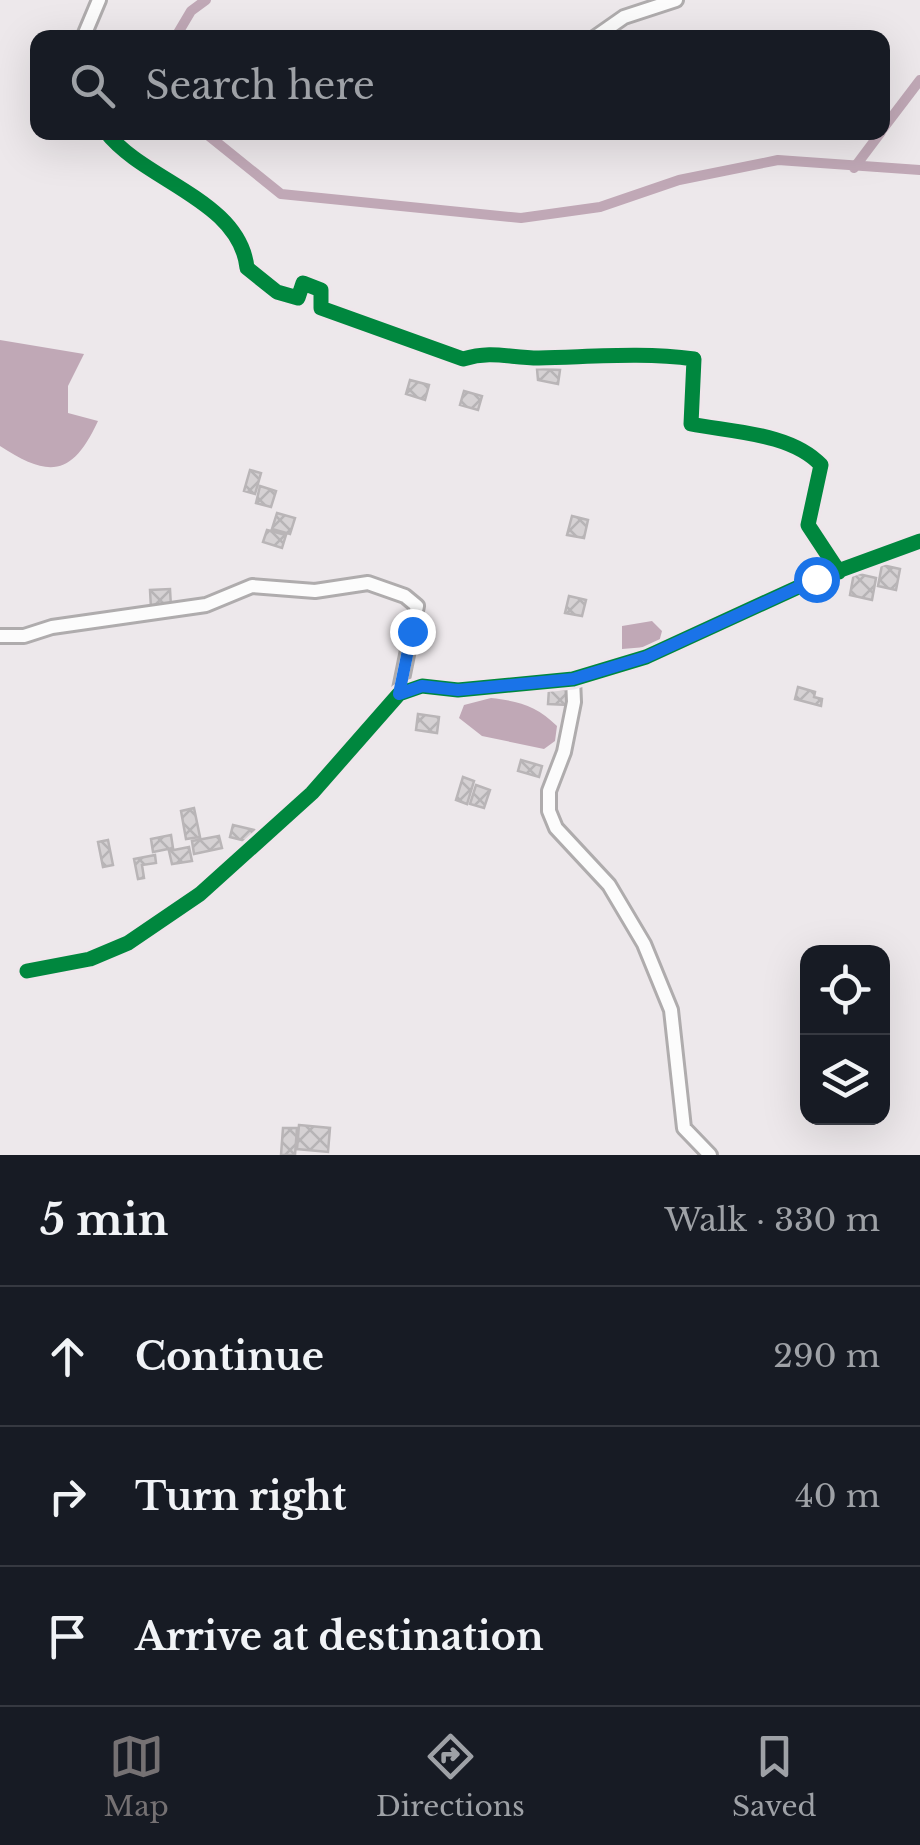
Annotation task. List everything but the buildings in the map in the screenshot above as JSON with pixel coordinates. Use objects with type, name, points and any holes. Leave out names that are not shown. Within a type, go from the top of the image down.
[{"type":"street","points":[[86,30],[99,0]]},
{"type":"street","points":[[605,30],[624,17],[676,0]]},
{"type":"street","points":[[114,140],[140,166],[213,210],[245,249],[247,268],[277,292],[298,298],[303,283],[321,290],[321,308],[463,359],[486,352],[528,358],[654,353],[694,359],[690,424],[768,438],[810,453],[821,465],[808,525],[839,572]]},
{"type":"street","points":[[27,971],[90,959],[128,943],[200,894],[312,793],[399,694],[422,686],[458,690],[573,679],[646,657],[839,572],[920,542]]},
{"type":"street","points":[[0,636],[24,636],[52,627],[206,604],[252,586],[315,591],[368,582],[405,596],[417,606],[399,694]]},
{"type":"street","points":[[573,679],[574,702],[564,752],[549,791],[548,810],[556,828],[609,885],[644,944],[670,1010],[684,1128],[710,1155]]},
{"type":"shaded area","points":[[0,340],[84,354],[68,386],[68,413],[98,421],[79,453],[68,462],[46,467],[0,446]]},
{"type":"shaded area","points":[[652,621],[662,631],[658,646],[622,649],[622,626]]},
{"type":"shaded area","points":[[491,698],[535,709],[557,726],[555,741],[544,749],[482,736],[459,718],[464,705]]},
{"type":"waterway","points":[[180,30],[191,11],[206,0]]},
{"type":"waterway","points":[[890,119],[920,80]]},
{"type":"waterway","points":[[214,140],[281,194],[521,218],[600,207],[679,180],[778,160],[920,170]]},
{"type":"waterway","points":[[854,168],[875,140]]},
{"type":"cycle path","points":[[114,140],[209,208],[240,245],[247,268],[277,292],[298,298],[303,283],[321,290],[321,308],[463,359],[492,355],[694,359],[691,424],[777,440],[794,446],[821,465],[808,525],[839,572]]},
{"type":"cycle path","points":[[27,971],[90,959],[128,943],[200,894],[312,793],[399,694],[422,686],[458,690],[573,679],[646,657],[816,579],[920,541]]},
{"type":"route","points":[[412,631],[399,694],[422,686],[458,690],[573,679],[646,657],[816,579]]}]
